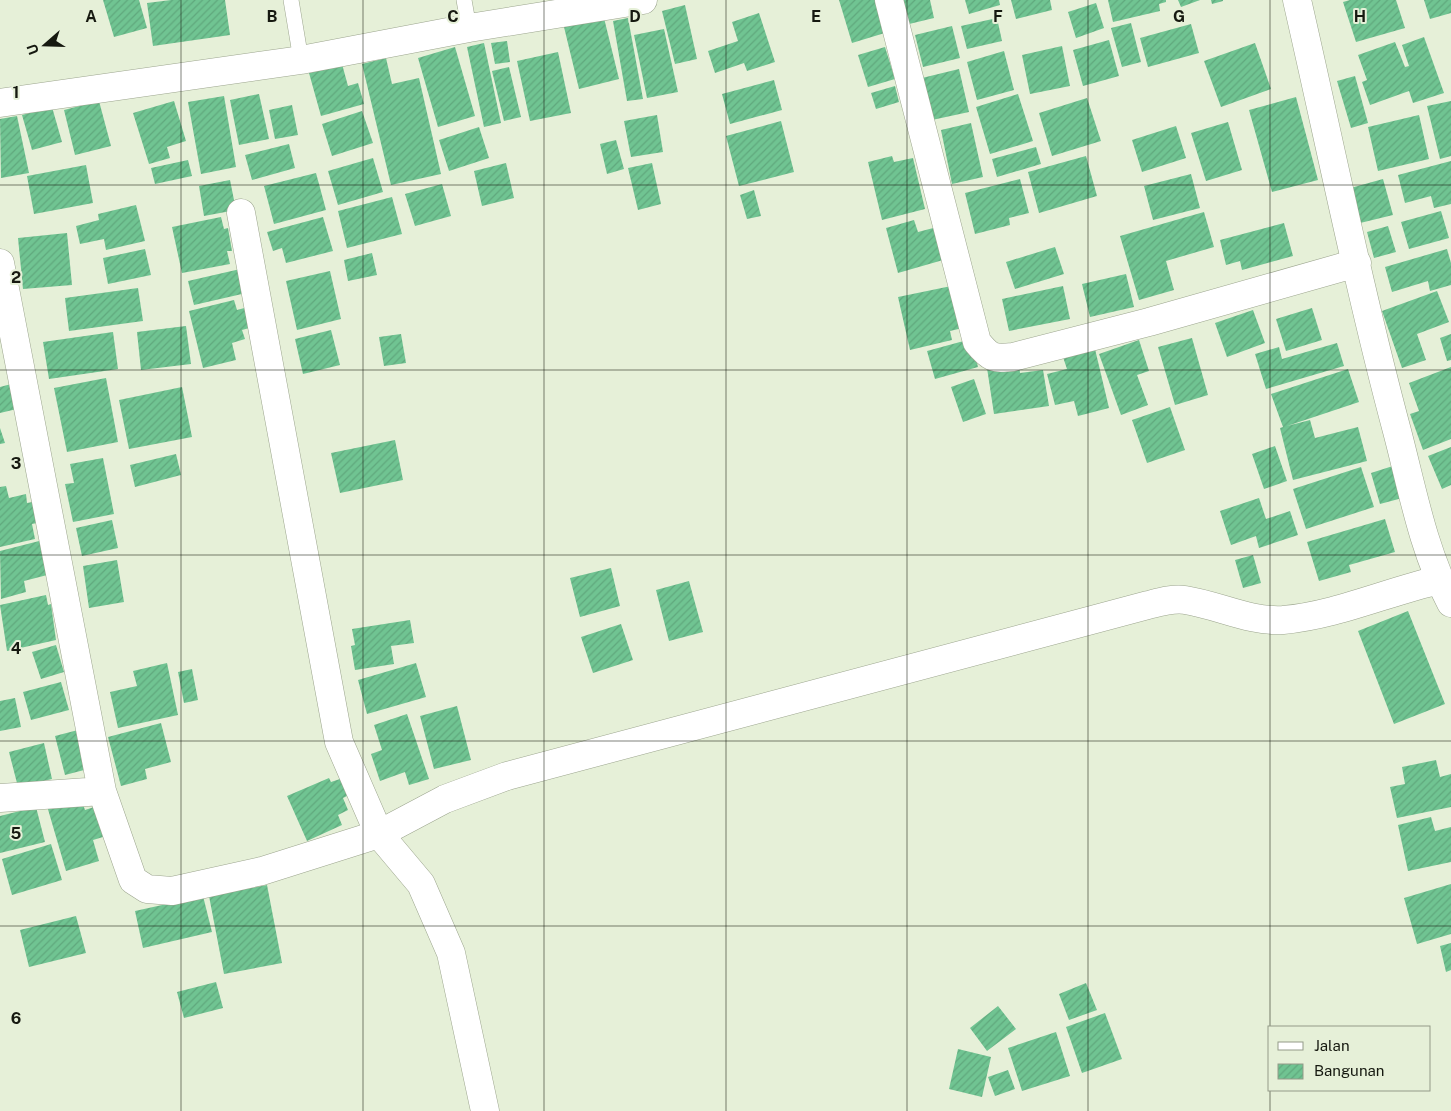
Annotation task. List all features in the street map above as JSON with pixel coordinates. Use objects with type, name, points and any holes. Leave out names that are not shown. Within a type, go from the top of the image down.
[{"type":"street","points":[[0,103],[301,60],[470,28],[642,0]]},
{"type":"street","points":[[889,0],[977,342],[988,356],[999,359],[1013,357],[1149,322],[1357,263]]},
{"type":"street","points":[[0,263],[102,791],[133,880],[146,889],[172,891],[262,871],[378,834],[445,799],[507,776],[1154,603],[1184,600],[1255,618],[1282,620],[1329,612],[1406,587],[1445,592],[1378,362],[1298,0]]},
{"type":"street","points":[[241,214],[339,742],[378,834],[421,884],[451,953],[485,1111]]},
{"type":"street","points":[[0,798],[102,791]]},
{"type":"lane","points":[[292,0],[301,60]]},
{"type":"lane","points":[[464,0],[470,28]]},
{"type":"building","points":[[103,0],[139,0],[147,28],[114,37]]},
{"type":"building","points":[[171,0],[225,0],[230,35],[153,46],[147,3]]},
{"type":"building","points":[[839,0],[878,0],[888,32],[852,43]]},
{"type":"building","points":[[895,0],[930,0],[934,18],[905,25]]},
{"type":"building","points":[[965,0],[999,0],[1000,5],[969,14]]},
{"type":"building","points":[[1011,0],[1050,0],[1052,10],[1016,19]]},
{"type":"building","points":[[1108,0],[1166,0],[1166,2],[1159,4],[1160,11],[1113,22]]},
{"type":"building","points":[[1178,0],[1200,0],[1181,7]]},
{"type":"building","points":[[1211,0],[1223,0],[1223,1],[1212,4]]},
{"type":"building","points":[[1350,0],[1396,0],[1405,28],[1356,42],[1343,2]]},
{"type":"building","points":[[1424,0],[1451,0],[1451,13],[1430,19]]},
{"type":"building","points":[[1096,3],[1104,28],[1076,38],[1068,12]]},
{"type":"building","points":[[685,5],[697,59],[675,64],[662,11]]},
{"type":"building","points":[[759,13],[775,62],[747,71],[744,63],[715,73],[708,51],[738,41],[732,22]]},
{"type":"building","points":[[604,18],[619,79],[579,89],[564,27]]},
{"type":"building","points":[[628,18],[643,99],[627,101],[613,21]]},
{"type":"building","points":[[997,18],[1002,41],[967,49],[961,26]]},
{"type":"building","points":[[1131,23],[1141,62],[1122,67],[1111,28]]},
{"type":"building","points":[[1191,24],[1199,53],[1148,67],[1140,38]]},
{"type":"building","points":[[952,26],[960,58],[923,67],[915,35]]},
{"type":"building","points":[[664,29],[678,92],[647,98],[634,35]]},
{"type":"building","points":[[1424,37],[1444,93],[1413,103],[1409,91],[1370,105],[1362,82],[1367,80],[1358,55],[1395,42],[1405,67],[1409,66],[1402,45]]},
{"type":"building","points":[[1109,40],[1119,76],[1083,86],[1073,50]]},
{"type":"building","points":[[507,41],[510,62],[495,64],[491,43]]},
{"type":"building","points":[[484,43],[501,123],[484,127],[467,47]]},
{"type":"building","points":[[1255,43],[1271,89],[1221,107],[1204,61]]},
{"type":"building","points":[[1062,46],[1070,86],[1030,94],[1022,55]]},
{"type":"building","points":[[455,47],[475,116],[438,127],[418,58]]},
{"type":"building","points":[[885,47],[895,79],[868,87],[858,55]]},
{"type":"building","points":[[1004,51],[1014,90],[977,100],[967,62]]},
{"type":"building","points":[[558,52],[571,113],[530,121],[517,61]]},
{"type":"building","points":[[386,58],[392,84],[419,78],[441,174],[391,185],[362,64]]},
{"type":"building","points":[[342,64],[348,86],[358,83],[364,104],[321,116],[309,73]]},
{"type":"building","points":[[509,67],[521,117],[504,121],[492,71]]},
{"type":"building","points":[[959,69],[969,112],[932,120],[922,78]]},
{"type":"building","points":[[1355,76],[1368,123],[1351,128],[1337,81]]},
{"type":"building","points":[[774,80],[782,110],[730,124],[722,94]]},
{"type":"building","points":[[895,86],[899,102],[876,109],[871,93]]},
{"type":"building","points":[[259,94],[269,139],[239,145],[230,100]]},
{"type":"building","points":[[1018,94],[1033,141],[990,154],[976,107]]},
{"type":"building","points":[[224,96],[236,167],[201,174],[188,102]]},
{"type":"building","points":[[1296,97],[1318,180],[1272,192],[1249,110]]},
{"type":"building","points":[[1087,98],[1101,141],[1052,156],[1039,113]]},
{"type":"building","points":[[99,101],[111,146],[75,155],[64,110]]},
{"type":"building","points":[[174,101],[186,141],[167,147],[170,158],[149,164],[133,113]]},
{"type":"building","points":[[1451,101],[1451,156],[1440,159],[1427,106]]},
{"type":"building","points":[[292,105],[298,135],[275,139],[269,110]]},
{"type":"building","points":[[52,107],[62,142],[32,150],[22,115]]},
{"type":"building","points":[[362,111],[373,143],[332,156],[322,124]]},
{"type":"building","points":[[657,115],[663,152],[631,157],[624,121]]},
{"type":"building","points":[[1419,115],[1429,159],[1378,171],[1368,127]]},
{"type":"building","points":[[17,116],[29,173],[1,178],[0,119]]},
{"type":"building","points":[[781,121],[794,172],[739,186],[726,136]]},
{"type":"building","points":[[1228,122],[1242,170],[1206,181],[1191,133]]},
{"type":"building","points":[[971,123],[983,177],[952,184],[941,130]]},
{"type":"building","points":[[1176,126],[1186,158],[1142,172],[1132,140]]},
{"type":"building","points":[[479,127],[489,158],[449,171],[439,140]]},
{"type":"building","points":[[616,140],[624,169],[607,174],[600,144]]},
{"type":"building","points":[[289,144],[295,168],[252,180],[245,155]]},
{"type":"building","points":[[1036,147],[1041,164],[997,177],[992,159]]},
{"type":"building","points":[[892,156],[894,162],[913,158],[925,209],[882,220],[868,162]]},
{"type":"building","points":[[1086,156],[1097,196],[1039,213],[1028,172]]},
{"type":"building","points":[[373,158],[383,192],[338,205],[328,171]]},
{"type":"building","points":[[188,160],[192,176],[155,184],[151,168]]},
{"type":"building","points":[[1451,161],[1451,204],[1434,208],[1431,196],[1405,203],[1398,175]]},
{"type":"building","points":[[506,163],[514,198],[482,206],[474,171]]},
{"type":"building","points":[[652,163],[661,204],[638,210],[628,168]]},
{"type":"building","points":[[86,165],[93,203],[34,214],[27,176]]},
{"type":"building","points":[[316,173],[326,210],[274,224],[264,186]]},
{"type":"building","points":[[1191,174],[1200,208],[1153,220],[1144,186]]},
{"type":"building","points":[[1020,179],[1029,213],[1009,218],[1010,225],[975,234],[965,193]]},
{"type":"building","points":[[1383,179],[1393,215],[1356,224],[1347,189]]},
{"type":"building","points":[[230,180],[236,210],[204,216],[199,186]]},
{"type":"building","points":[[442,184],[451,216],[415,226],[405,194]]},
{"type":"building","points":[[754,190],[761,216],[747,219],[740,195]]},
{"type":"building","points":[[392,197],[402,234],[347,248],[338,211]]},
{"type":"building","points":[[136,205],[145,241],[106,250],[104,239],[80,244],[76,226],[99,220],[98,214]]},
{"type":"building","points":[[1441,211],[1449,238],[1409,249],[1401,222]]},
{"type":"building","points":[[1204,212],[1214,247],[1166,261],[1174,290],[1139,300],[1120,236]]},
{"type":"building","points":[[221,217],[224,229],[228,228],[232,251],[227,251],[230,264],[182,273],[172,227]]},
{"type":"building","points":[[323,217],[333,251],[286,263],[282,248],[273,251],[267,232]]},
{"type":"building","points":[[914,220],[918,232],[941,226],[950,258],[898,273],[886,228]]},
{"type":"building","points":[[1284,223],[1293,256],[1242,270],[1240,261],[1226,265],[1220,240]]},
{"type":"building","points":[[1388,226],[1396,252],[1374,258],[1367,232]]},
{"type":"building","points":[[67,233],[72,285],[23,289],[18,238]]},
{"type":"building","points":[[1055,247],[1064,274],[1015,289],[1006,262]]},
{"type":"building","points":[[145,249],[151,275],[108,284],[103,258]]},
{"type":"building","points":[[1447,249],[1451,263],[1451,285],[1430,291],[1428,281],[1392,292],[1385,267]]},
{"type":"building","points":[[372,253],[377,275],[348,281],[344,260]]},
{"type":"building","points":[[249,267],[255,291],[194,305],[188,281]]},
{"type":"building","points":[[330,271],[341,319],[297,330],[286,281]]},
{"type":"building","points":[[1126,274],[1134,307],[1090,317],[1082,284]]},
{"type":"building","points":[[961,284],[971,326],[950,331],[952,340],[910,350],[898,297]]},
{"type":"building","points":[[1063,286],[1070,319],[1009,331],[1002,299]]},
{"type":"building","points":[[138,288],[143,321],[69,331],[65,298]]},
{"type":"building","points":[[1437,291],[1449,322],[1417,334],[1426,360],[1402,368],[1382,311]]},
{"type":"building","points":[[234,300],[237,310],[248,307],[253,327],[242,330],[245,339],[232,343],[236,360],[203,368],[189,311]]},
{"type":"building","points":[[1312,308],[1322,340],[1286,351],[1276,319]]},
{"type":"building","points":[[1253,310],[1265,343],[1227,357],[1215,323]]},
{"type":"building","points":[[186,326],[191,364],[141,370],[137,332]]},
{"type":"building","points":[[331,330],[340,365],[303,374],[295,339]]},
{"type":"building","points":[[113,332],[118,369],[49,379],[43,342]]},
{"type":"building","points":[[401,334],[406,363],[384,366],[379,337]]},
{"type":"building","points":[[1451,334],[1451,360],[1447,361],[1440,338]]},
{"type":"building","points":[[1192,338],[1208,395],[1175,405],[1158,347]]},
{"type":"building","points":[[971,339],[978,367],[935,379],[927,351]]},
{"type":"building","points":[[1139,340],[1149,371],[1137,375],[1148,405],[1121,415],[1099,354]]},
{"type":"building","points":[[1337,343],[1344,366],[1266,389],[1255,354],[1279,347],[1282,359]]},
{"type":"building","points":[[1095,349],[1109,408],[1078,416],[1074,401],[1055,405],[1047,374],[1067,369],[1063,357]]},
{"type":"building","points":[[1019,364],[1020,373],[1043,370],[1049,406],[994,414],[987,368]]},
{"type":"building","points":[[1451,367],[1451,439],[1423,450],[1410,414],[1419,411],[1409,383]]},
{"type":"building","points":[[1348,369],[1359,402],[1287,426],[1310,420],[1315,438],[1358,427],[1367,461],[1293,480],[1280,428],[1283,427],[1271,394]]},
{"type":"building","points":[[106,378],[118,442],[67,452],[54,388]]},
{"type":"building","points":[[974,379],[986,414],[963,422],[951,387]]},
{"type":"building","points":[[15,383],[21,408],[0,413],[0,387]]},
{"type":"building","points":[[182,387],[192,437],[129,449],[119,400]]},
{"type":"building","points":[[1170,407],[1185,450],[1147,463],[1132,420]]},
{"type":"building","points":[[0,428],[5,443],[0,444]]},
{"type":"building","points":[[395,440],[403,480],[340,493],[331,453]]},
{"type":"building","points":[[1275,446],[1287,481],[1264,489],[1252,454]]},
{"type":"building","points":[[1451,447],[1451,485],[1442,489],[1428,456]]},
{"type":"building","points":[[176,454],[181,475],[135,487],[130,465]]},
{"type":"building","points":[[103,458],[114,514],[73,522],[65,484],[74,483],[70,464]]},
{"type":"building","points":[[1396,465],[1406,497],[1380,504],[1371,473]]},
{"type":"building","points":[[1361,467],[1374,507],[1306,529],[1293,489]]},
{"type":"building","points":[[6,486],[9,498],[26,494],[27,503],[38,501],[42,522],[32,524],[35,539],[0,547],[0,487]]},
{"type":"building","points":[[1259,498],[1266,519],[1290,511],[1298,535],[1259,548],[1256,536],[1231,545],[1220,511]]},
{"type":"building","points":[[1385,519],[1395,552],[1349,565],[1351,572],[1319,581],[1307,542]]},
{"type":"building","points":[[112,520],[118,548],[82,556],[76,528]]},
{"type":"building","points":[[47,539],[55,573],[24,581],[26,592],[1,599],[0,551]]},
{"type":"building","points":[[1253,555],[1261,583],[1243,588],[1235,560]]},
{"type":"building","points":[[117,560],[124,602],[89,608],[83,566]]},
{"type":"building","points":[[611,568],[620,606],[580,617],[570,578]]},
{"type":"building","points":[[689,581],[703,632],[669,641],[656,590]]},
{"type":"building","points":[[46,595],[48,605],[51,604],[56,640],[7,651],[0,605]]},
{"type":"building","points":[[1408,611],[1445,704],[1394,724],[1358,631]]},
{"type":"building","points":[[410,620],[414,643],[391,646],[394,664],[355,670],[351,646],[355,645],[352,629]]},
{"type":"building","points":[[621,624],[633,660],[593,673],[581,637]]},
{"type":"building","points":[[56,645],[64,672],[41,679],[32,652]]},
{"type":"building","points":[[167,663],[178,715],[118,728],[110,692],[137,686],[133,671]]},
{"type":"building","points":[[416,663],[426,697],[367,714],[358,680]]},
{"type":"building","points":[[192,669],[198,700],[184,703],[178,672]]},
{"type":"building","points":[[61,682],[69,710],[31,720],[23,692]]},
{"type":"building","points":[[15,698],[21,727],[0,731],[0,701]]},
{"type":"building","points":[[457,706],[471,760],[434,769],[420,716]]},
{"type":"building","points":[[407,714],[429,779],[409,785],[405,772],[380,781],[371,754],[382,750],[374,725]]},
{"type":"building","points":[[161,723],[171,762],[145,769],[147,779],[121,786],[108,737]]},
{"type":"building","points":[[78,730],[88,769],[65,775],[55,736]]},
{"type":"building","points":[[44,743],[52,779],[18,787],[9,752]]},
{"type":"building","points":[[1436,760],[1440,777],[1451,774],[1451,807],[1397,818],[1390,787],[1405,784],[1402,767]]},
{"type":"building","points":[[329,778],[331,782],[340,779],[347,796],[343,798],[348,810],[338,815],[342,825],[307,841],[287,796]]},
{"type":"building","points":[[80,796],[85,810],[94,807],[103,837],[93,840],[99,861],[66,871],[47,806]]},
{"type":"building","points":[[36,807],[45,842],[0,853],[0,816]]},
{"type":"building","points":[[1431,817],[1435,831],[1451,827],[1451,862],[1408,871],[1398,825]]},
{"type":"building","points":[[51,844],[62,880],[12,895],[2,859]]},
{"type":"building","points":[[1451,884],[1451,934],[1417,944],[1404,898]]},
{"type":"building","points":[[267,885],[282,963],[224,974],[209,896]]},
{"type":"building","points":[[203,896],[212,932],[143,948],[135,911]]},
{"type":"building","points":[[76,916],[86,953],[29,967],[20,930]]},
{"type":"building","points":[[1451,943],[1451,970],[1446,972],[1440,946]]},
{"type":"building","points":[[216,982],[223,1008],[184,1018],[177,992]]},
{"type":"building","points":[[1086,983],[1097,1010],[1069,1020],[1059,994]]},
{"type":"building","points":[[998,1006],[1016,1029],[987,1051],[970,1028]]},
{"type":"building","points":[[1105,1013],[1122,1059],[1082,1073],[1066,1027]]},
{"type":"building","points":[[1056,1032],[1070,1076],[1022,1091],[1008,1048]]},
{"type":"building","points":[[958,1049],[991,1057],[982,1097],[949,1089]]},
{"type":"building","points":[[1008,1070],[1015,1089],[995,1096],[988,1077]]}]
